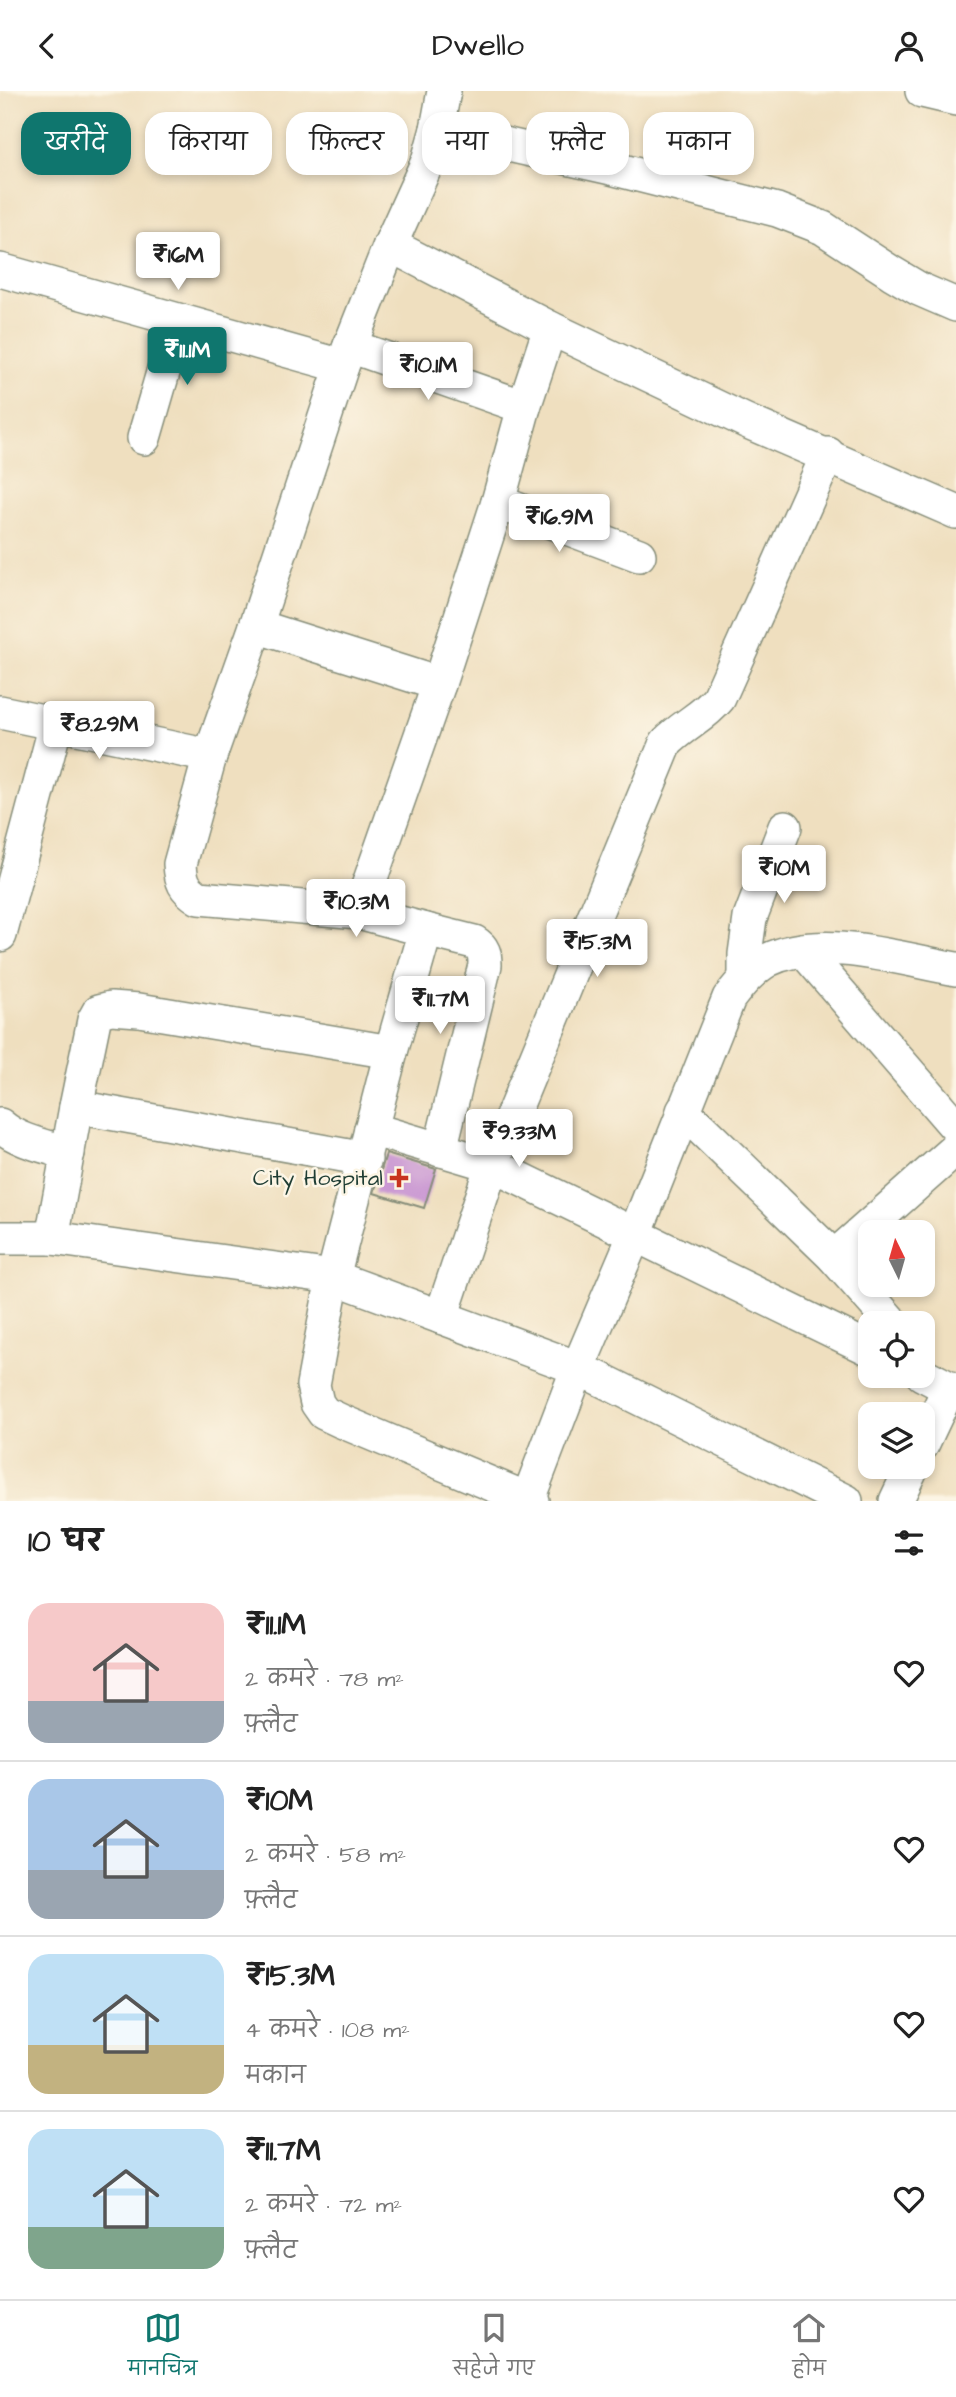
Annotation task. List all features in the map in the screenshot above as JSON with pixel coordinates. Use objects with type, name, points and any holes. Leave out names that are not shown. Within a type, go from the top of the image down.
[{"type":"street","points":[[440,112],[444,91]]},
{"type":"street","points":[[922,91],[956,99]]},
{"type":"street","points":[[512,146],[777,210],[823,228],[901,278],[956,305]]},
{"type":"street","points":[[422,174],[390,245],[346,356],[210,756],[180,864],[180,877],[186,890],[199,898],[359,912],[474,942],[481,947],[485,955],[485,965],[440,1150]]},
{"type":"street","points":[[390,245],[551,328],[747,421],[956,512]]},
{"type":"street","points":[[0,270],[178,321],[346,356],[524,407]]},
{"type":"street","points":[[144,438],[178,321]]},
{"type":"street","points":[[359,912],[439,684],[551,328]]},
{"type":"street","points":[[442,1317],[492,1165],[666,743],[676,732],[708,712],[719,698],[828,454]]},
{"type":"street","points":[[498,502],[639,555]]},
{"type":"street","points":[[256,626],[439,684]]},
{"type":"street","points":[[0,712],[210,756]]},
{"type":"street","points":[[0,935],[56,724]]},
{"type":"street","points":[[745,977],[750,918],[785,827]]},
{"type":"street","points":[[426,930],[391,1052],[333,1277],[313,1385],[317,1403],[324,1413],[530,1500],[578,1368],[635,1234],[729,998],[745,977],[768,961],[803,950],[844,949],[956,969]]},
{"type":"street","points":[[803,950],[956,1127]]},
{"type":"street","points":[[51,1238],[94,1020],[99,1011],[111,1008],[152,1012],[391,1052]]},
{"type":"street","points":[[76,1107],[368,1144],[440,1150],[492,1165],[858,1343]]},
{"type":"street","points":[[683,1111],[834,1257],[881,1311]]},
{"type":"street","points":[[0,1125],[26,1140],[68,1153]]},
{"type":"street","points":[[834,1257],[956,1149]]},
{"type":"street","points":[[0,1238],[51,1238],[333,1277],[578,1368],[846,1501]]},
{"type":"street","points":[[933,1402],[938,1380]]},
{"type":"street","points":[[896,1501],[906,1479]]},
{"type":"building","points":[[386,1154],[436,1169],[424,1208],[374,1193]]},
{"type":"place","name":"City Hospital","points":[[399,1178]]}]
